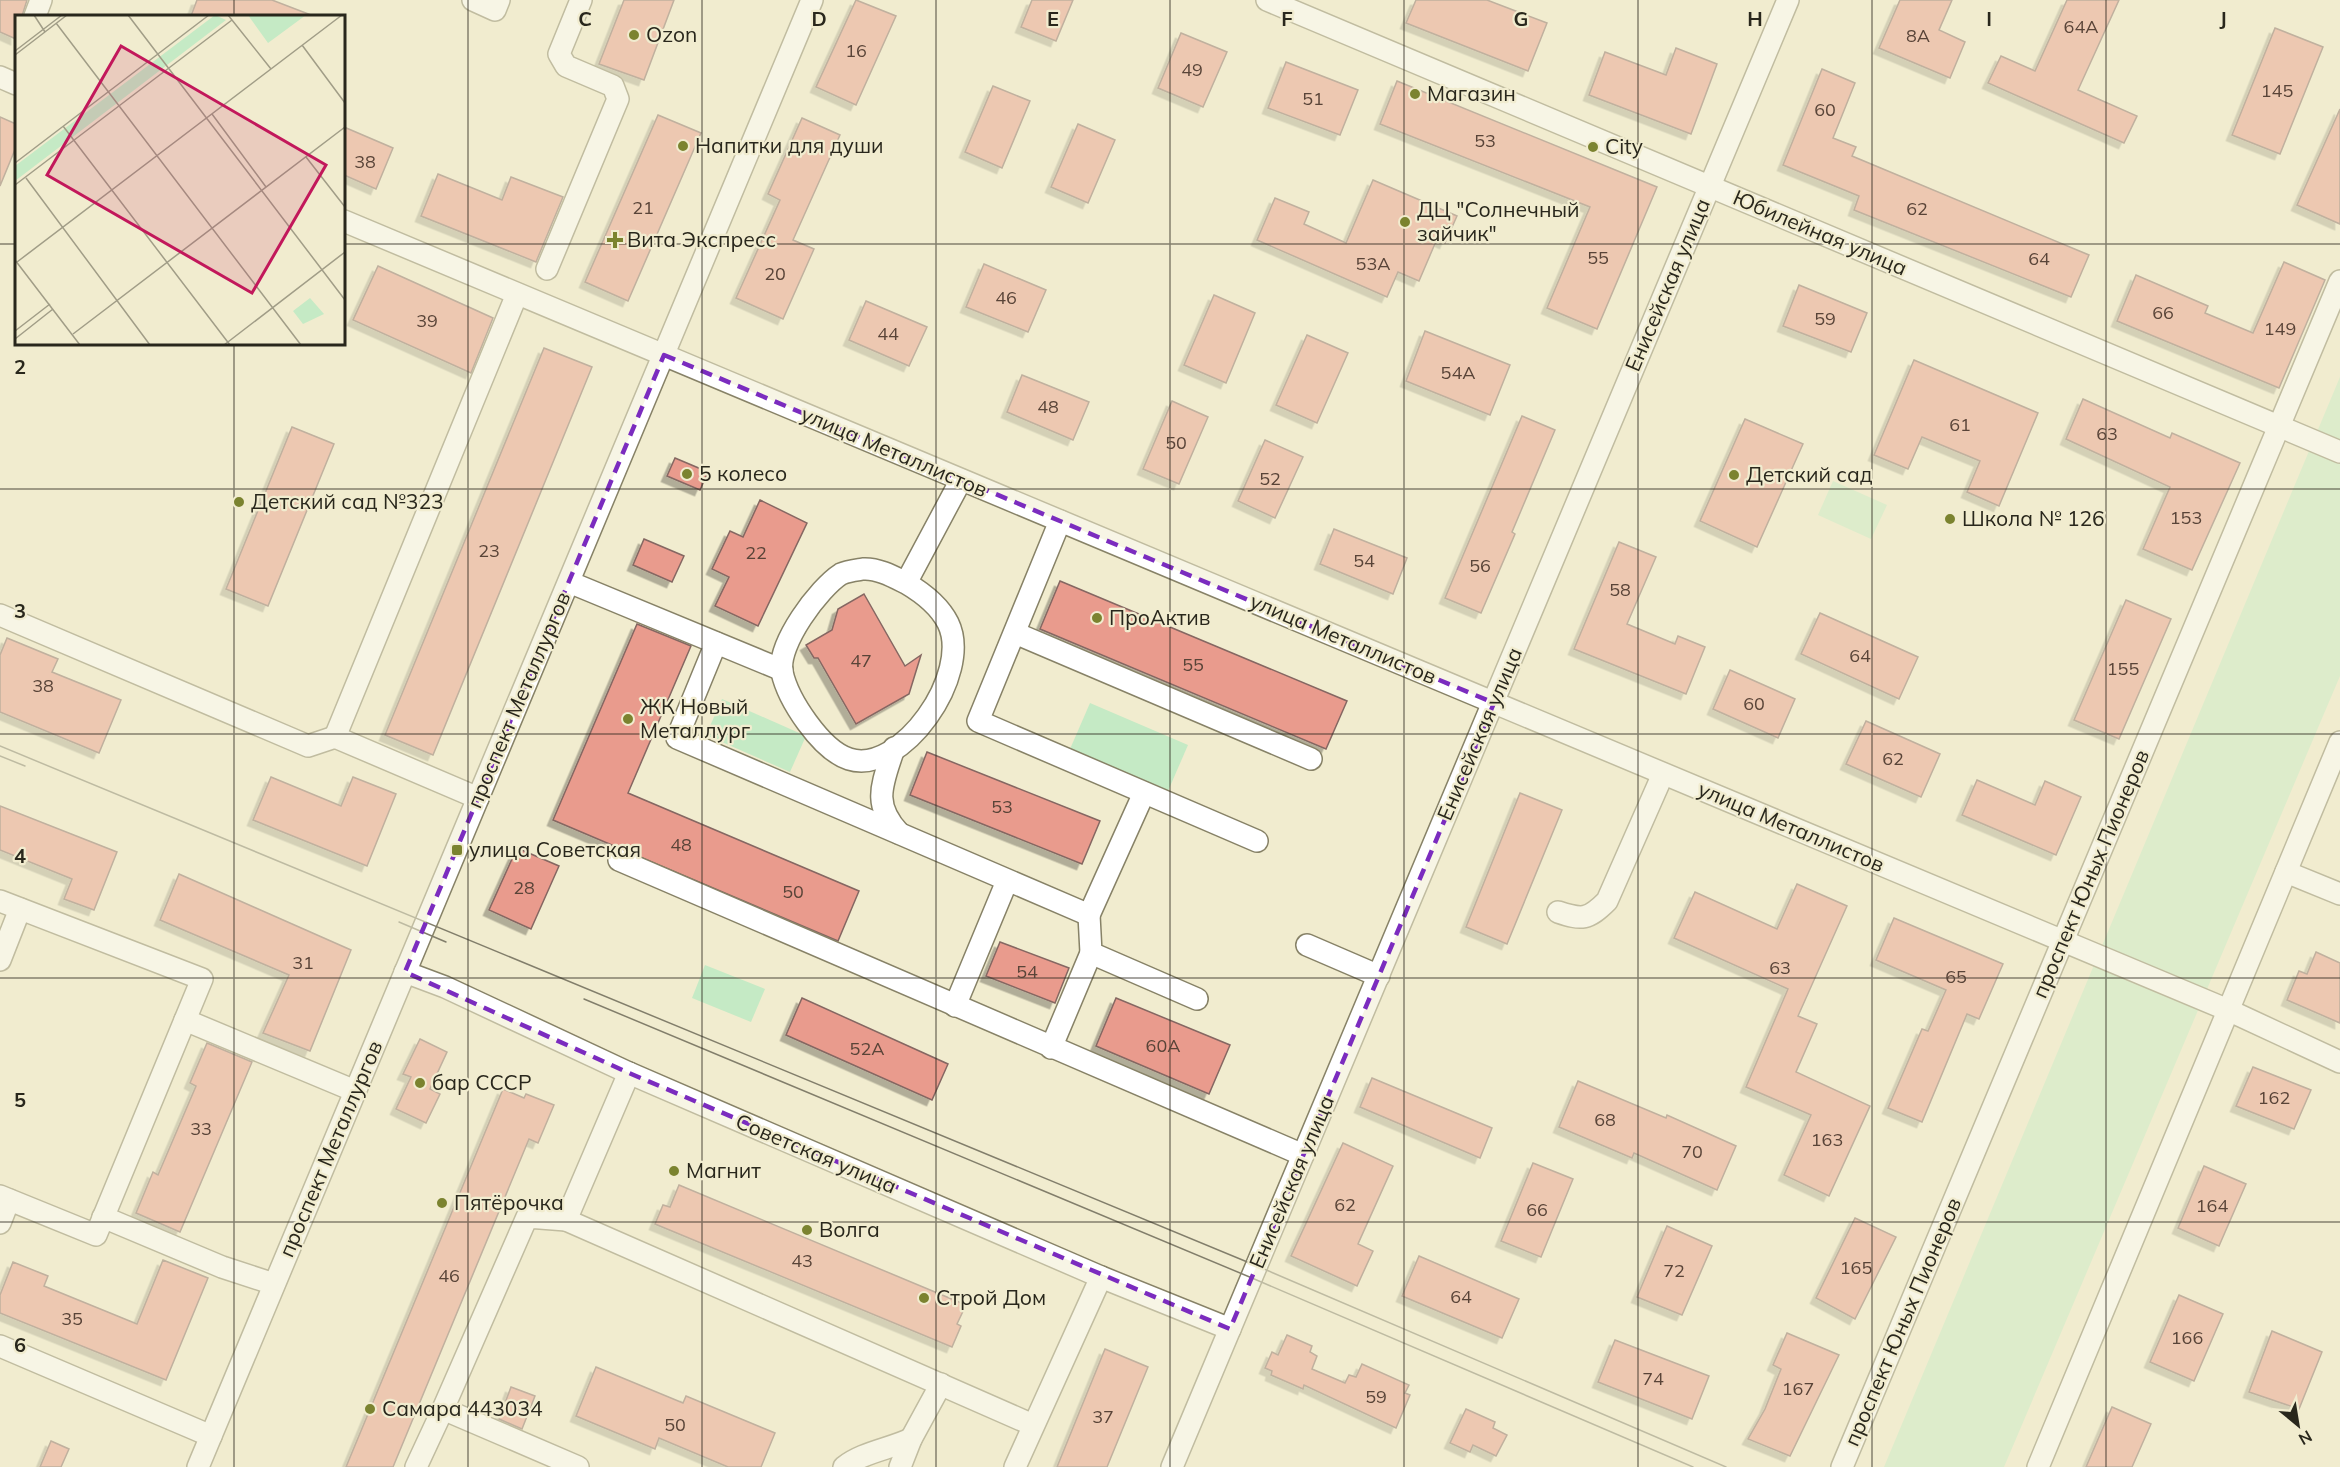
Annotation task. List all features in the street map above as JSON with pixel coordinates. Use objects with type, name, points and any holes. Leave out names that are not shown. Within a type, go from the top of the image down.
[{"type":"street","points":[[35,15],[41,0]]},
{"type":"street","points":[[472,0],[495,10],[499,0]]},
{"type":"street","points":[[547,269],[618,99],[613,86],[566,66],[559,54],[581,0]]},
{"type":"street","name":"проспект Металлургов","points":[[198,1467],[812,0]]},
{"type":"street","name":"Юбилейная улица","points":[[1267,0],[2340,452]]},
{"type":"street","name":"Енисейская улица","points":[[1172,1467],[1788,0]]},
{"type":"street","name":"улица Металлистов","points":[[345,221],[2228,1010],[2340,1062]]},
{"type":"street","name":"проспект Юных Пионеров","points":[[1842,1467],[2340,281]]},
{"type":"street","points":[[335,737],[517,294]]},
{"type":"street","points":[[906,583],[961,480]]},
{"type":"street","points":[[1060,521],[978,720],[1257,841]]},
{"type":"street","points":[[866,569],[906,583],[929,599],[949,624],[955,660],[941,697],[912,734],[879,757],[863,761],[839,755],[816,734],[794,699],[782,670],[791,635],[818,595],[843,573],[866,569]]},
{"type":"street","points":[[569,582],[782,670]]},
{"type":"street","points":[[0,615],[308,746],[335,737],[478,798]]},
{"type":"street","points":[[1015,633],[1311,759]]},
{"type":"street","points":[[716,643],[676,738],[1089,915]]},
{"type":"street","points":[[2038,1467],[2340,742]]},
{"type":"street","points":[[894,748],[883,785],[882,809],[901,835]]},
{"type":"street","points":[[1558,912],[1580,919],[1596,913],[1607,901],[1663,774]]},
{"type":"street","points":[[1051,1048],[1091,952],[1089,915],[1144,793]]},
{"type":"street","points":[[619,860],[1303,1155]]},
{"type":"street","points":[[2286,872],[2340,894]]},
{"type":"street","points":[[956,1006],[1007,881]]},
{"type":"street","points":[[0,902],[202,979],[96,1235],[4,1198],[0,1222]]},
{"type":"street","points":[[0,960],[20,909]]},
{"type":"street","points":[[1307,945],[1379,976]]},
{"type":"street","points":[[1091,952],[1197,999]]},
{"type":"street","name":"Советская улица","points":[[405,972],[445,987],[628,1072],[1101,1276],[1230,1329]]},
{"type":"street","points":[[185,1020],[355,1091]]},
{"type":"street","points":[[566,1220],[628,1072]]},
{"type":"street","points":[[416,1467],[526,1216],[566,1220],[1033,1425]]},
{"type":"street","points":[[103,1217],[222,1267],[274,1284]]},
{"type":"street","points":[[1015,1467],[1101,1276]]},
{"type":"street","points":[[0,1346],[211,1436]]},
{"type":"street","points":[[900,1467],[911,1439],[941,1384]]},
{"type":"street","points":[[443,1409],[578,1467]]},
{"type":"street","points":[[844,1467],[865,1454],[885,1451],[911,1439]]},
{"type":"highlighted area","points":[[664,355],[1494,703],[1230,1329],[629,1073],[405,972]]},
{"type":"green space","points":[[2340,377],[2340,676],[2004,1467],[1884,1467]]},
{"type":"green space","points":[[1833,481],[1887,505],[1871,539],[1818,515]]},
{"type":"green space","points":[[722,699],[806,736],[790,772],[706,735]]},
{"type":"green space","points":[[1090,703],[1188,745],[1165,798],[1067,756]]},
{"type":"green space","points":[[705,965],[765,989],[751,1022],[692,998]]},
{"type":"building","points":[[0,0],[27,0],[22,15],[15,15],[15,39],[0,32]]},
{"type":"building","points":[[197,0],[272,0],[311,15],[191,15]]},
{"type":"building","points":[[624,0],[674,0],[644,80],[599,64]]},
{"type":"building","points":[[856,0],[896,16],[856,105],[816,87]]},
{"type":"building","points":[[1032,0],[1073,0],[1056,41],[1021,27]]},
{"type":"building","points":[[1416,0],[1487,0],[1547,23],[1528,71],[1406,23]]},
{"type":"building","points":[[1900,0],[1952,0],[1939,30],[1965,42],[1950,78],[1879,48]]},
{"type":"building","points":[[2067,0],[2119,0],[2078,90],[2137,116],[2124,143],[1988,83],[2001,56],[2035,71]]},
{"type":"building","points":[[2275,28],[2323,47],[2280,154],[2232,135]]},
{"type":"building","points":[[1181,33],[1227,52],[1203,107],[1158,88]]},
{"type":"building","points":[[1676,48],[1717,64],[1691,134],[1589,95],[1605,52],[1666,75]]},
{"type":"building","points":[[1286,62],[1358,90],[1340,135],[1268,108]]},
{"type":"building","points":[[1822,69],[1855,83],[1833,138],[1856,147],[1852,156],[2089,255],[2071,297],[1854,210],[1859,196],[1783,165]]},
{"type":"building","points":[[1397,81],[1657,187],[1597,329],[1547,308],[1590,207],[1380,124]]},
{"type":"building","points":[[993,86],[1030,101],[1002,168],[965,152]]},
{"type":"building","points":[[2340,109],[2340,224],[2297,205]]},
{"type":"building","points":[[658,115],[701,133],[628,301],[585,282]]},
{"type":"building","points":[[0,117],[15,124],[15,149],[0,186]]},
{"type":"building","points":[[802,118],[840,135],[793,240],[814,249],[783,319],[736,298],[780,200],[768,194]]},
{"type":"building","points":[[1078,124],[1115,140],[1088,203],[1051,187]]},
{"type":"building","points":[[345,127],[393,148],[376,189],[345,175]]},
{"type":"building","points":[[438,174],[502,200],[511,177],[563,197],[536,262],[421,216]]},
{"type":"building","points":[[1373,180],[1457,216],[1445,243],[1437,239],[1419,281],[1398,272],[1387,297],[1257,240],[1275,198],[1309,212],[1304,224],[1346,243]]},
{"type":"building","points":[[2284,262],[2325,280],[2279,388],[2117,321],[2136,275],[2208,306],[2205,313],[2253,333]]},
{"type":"building","points":[[984,264],[1046,290],[1028,332],[966,307]]},
{"type":"building","points":[[378,266],[493,318],[471,373],[353,320]]},
{"type":"building","points":[[1799,285],[1867,313],[1851,352],[1783,326]]},
{"type":"building","points":[[1214,295],[1255,313],[1226,383],[1184,365]]},
{"type":"building","points":[[866,301],[927,327],[909,366],[849,340]]},
{"type":"building","points":[[1425,331],[1510,365],[1490,415],[1406,381]]},
{"type":"building","points":[[1307,335],[1348,353],[1317,423],[1276,405]]},
{"type":"building","points":[[544,348],[592,367],[433,755],[385,735]]},
{"type":"building","points":[[1914,360],[2038,413],[1999,506],[1967,492],[1980,461],[1922,437],[1908,469],[1874,455]]},
{"type":"building","points":[[1022,375],[1089,402],[1073,440],[1007,412]]},
{"type":"building","points":[[2083,399],[2170,438],[2172,433],[2240,463],[2192,570],[2143,549],[2170,487],[2066,439]]},
{"type":"building","points":[[1172,401],[1208,417],[1179,484],[1143,469]]},
{"type":"building","points":[[1522,416],[1555,430],[1512,532],[1515,534],[1481,613],[1445,598]]},
{"type":"building","points":[[1745,419],[1803,444],[1757,547],[1700,521]]},
{"type":"building","points":[[292,427],[334,444],[268,606],[226,589]]},
{"type":"building","points":[[1265,440],[1303,457],[1275,518],[1238,501]]},
{"type":"building","name":"5 колесо","points":[[675,458],[708,472],[700,490],[667,476]]},
{"type":"building","points":[[760,500],[807,523],[758,626],[715,606],[729,577],[712,569],[730,531],[743,537]]},
{"type":"building","points":[[1334,529],[1407,558],[1393,594],[1320,564]]},
{"type":"building","points":[[644,539],[684,556],[672,582],[633,565]]},
{"type":"building","points":[[1619,542],[1656,557],[1627,624],[1675,644],[1678,636],[1705,647],[1686,694],[1574,649]]},
{"type":"building","points":[[1060,581],[1347,701],[1326,749],[1040,629]]},
{"type":"building","points":[[864,594],[905,666],[921,655],[909,694],[856,724],[818,658],[814,658],[806,645],[832,630],[838,609]]},
{"type":"building","points":[[2126,600],[2171,619],[2119,739],[2074,720]]},
{"type":"building","points":[[1820,613],[1918,657],[1899,699],[1801,654]]},
{"type":"building","points":[[637,624],[691,646],[628,793],[859,891],[838,941],[553,820]]},
{"type":"building","points":[[7,638],[58,659],[52,672],[121,700],[99,753],[0,712],[0,655]]},
{"type":"building","points":[[1730,670],[1795,699],[1778,738],[1713,709]]},
{"type":"building","points":[[1866,721],[1940,754],[1921,797],[1846,764]]},
{"type":"building","points":[[927,752],[1100,821],[1082,864],[910,795]]},
{"type":"building","points":[[271,777],[341,806],[353,777],[396,794],[367,866],[253,820]]},
{"type":"building","points":[[1977,780],[2035,805],[2045,781],[2081,797],[2056,855],[1962,815]]},
{"type":"building","points":[[1520,793],[1562,810],[1507,944],[1466,927]]},
{"type":"building","points":[[0,806],[117,852],[94,910],[64,899],[72,879],[0,850]]},
{"type":"building","points":[[517,848],[559,866],[531,929],[489,910]]},
{"type":"building","points":[[179,874],[351,950],[310,1051],[263,1033],[289,975],[160,920]]},
{"type":"building","points":[[1797,884],[1847,906],[1798,1016],[1817,1024],[1796,1072],[1870,1106],[1829,1196],[1784,1175],[1811,1115],[1746,1087],[1788,989],[1674,938],[1695,892],[1777,929]]},
{"type":"building","points":[[1894,918],[2003,964],[1979,1019],[1967,1014],[1922,1122],[1888,1108],[1922,1029],[1928,1031],[1946,990],[1876,960]]},
{"type":"building","points":[[1000,942],[1069,968],[1055,1003],[986,976]]},
{"type":"building","points":[[2316,952],[2340,963],[2340,1023],[2287,1000],[2299,971],[2307,974]]},
{"type":"building","points":[[802,998],[948,1064],[932,1100],[786,1035]]},
{"type":"building","points":[[1116,998],[1230,1045],[1209,1094],[1096,1046]]},
{"type":"building","name":"бар СССР","points":[[420,1039],[447,1052],[430,1089],[440,1094],[426,1123],[396,1109],[411,1077],[403,1074]]},
{"type":"building","points":[[207,1043],[252,1062],[180,1232],[136,1213],[153,1172],[158,1175],[196,1086],[190,1083]]},
{"type":"building","points":[[2253,1067],[2311,1090],[2294,1129],[2236,1106]]},
{"type":"building","points":[[1372,1078],[1492,1128],[1480,1158],[1360,1107]]},
{"type":"building","points":[[1578,1081],[1666,1118],[1667,1115],[1736,1146],[1717,1190],[1634,1153],[1632,1158],[1559,1127]]},
{"type":"building","points":[[503,1089],[524,1098],[526,1094],[554,1105],[538,1143],[529,1139],[393,1467],[346,1467]]},
{"type":"building","points":[[1343,1143],[1393,1166],[1358,1244],[1373,1251],[1357,1286],[1291,1256]]},
{"type":"building","points":[[1533,1163],[1573,1179],[1541,1257],[1501,1241]]},
{"type":"building","points":[[2204,1166],[2246,1184],[2219,1246],[2178,1228]]},
{"type":"building","points":[[679,1185],[966,1305],[957,1324],[961,1326],[952,1347],[655,1224],[663,1205],[670,1207]]},
{"type":"building","points":[[1855,1218],[1896,1237],[1855,1319],[1816,1298]]},
{"type":"building","points":[[1667,1226],[1712,1246],[1682,1315],[1637,1297]]},
{"type":"building","points":[[1419,1256],[1519,1299],[1502,1338],[1402,1296]]},
{"type":"building","points":[[163,1260],[208,1278],[166,1380],[0,1313],[0,1295],[13,1262],[48,1276],[44,1286],[137,1324]]},
{"type":"building","points":[[2179,1295],[2223,1314],[2194,1381],[2150,1362]]},
{"type":"building","points":[[2272,1331],[2322,1352],[2299,1409],[2249,1392]]},
{"type":"building","points":[[1787,1333],[1839,1355],[1790,1456],[1748,1439],[1765,1409],[1781,1369],[1773,1365]]},
{"type":"building","points":[[1287,1335],[1312,1346],[1310,1352],[1317,1356],[1312,1369],[1345,1383],[1349,1375],[1356,1377],[1362,1364],[1409,1385],[1405,1393],[1410,1395],[1396,1428],[1304,1385],[1303,1389],[1271,1375],[1272,1371],[1265,1368],[1272,1352],[1278,1355]]},
{"type":"building","points":[[1615,1340],[1709,1376],[1692,1419],[1598,1382]]},
{"type":"building","points":[[1105,1349],[1148,1367],[1107,1467],[1057,1467]]},
{"type":"building","points":[[596,1367],[683,1403],[686,1396],[775,1433],[761,1467],[728,1467],[659,1438],[655,1449],[576,1416]]},
{"type":"building","points":[[511,1387],[535,1396],[522,1429],[499,1419]]},
{"type":"building","points":[[2112,1407],[2151,1424],[2132,1467],[2086,1467]]},
{"type":"building","points":[[1466,1409],[1495,1422],[1493,1428],[1507,1435],[1496,1456],[1473,1445],[1470,1452],[1450,1443]]},
{"type":"building","points":[[51,1441],[69,1449],[61,1467],[40,1467]]},
{"type":"tram line","points":[[0,746],[1257,1266],[1726,1467]]},
{"type":"tram line","points":[[0,756],[25,766]]},
{"type":"tram line","points":[[399,922],[446,942]]},
{"type":"tram line","points":[[584,999],[1252,1278],[1693,1467]]},
{"type":"place","name":"Ozon","points":[[634,35]]},
{"type":"place","name":"Магазин","points":[[1415,94]]},
{"type":"place","name":"Напитки для души","points":[[683,146]]},
{"type":"place","name":"City","points":[[1593,147]]},
{"type":"place","name":"ДЦ \"Солнечный зайчик\"","points":[[1405,222]]},
{"type":"place","name":"Вита Экспресс","points":[[615,240]]},
{"type":"place","name":"5 колесо","points":[[687,474]]},
{"type":"place","name":"Детский сад","points":[[1734,475]]},
{"type":"place","name":"Детский сад №323","points":[[239,502]]},
{"type":"place","name":"Школа № 126","points":[[1950,519]]},
{"type":"place","name":"ПроАктив","points":[[1097,618]]},
{"type":"place","name":"ЖК Новый Металлург","points":[[628,719]]},
{"type":"place","name":"улица Советская","points":[[457,850]]},
{"type":"place","name":"бар СССР","points":[[420,1083]]},
{"type":"place","name":"Магнит","points":[[674,1171]]},
{"type":"place","name":"Пятёрочка","points":[[442,1203]]},
{"type":"place","name":"Волга","points":[[807,1230]]},
{"type":"place","name":"Строй Дом","points":[[924,1298]]},
{"type":"place","name":"Самара 443034","points":[[370,1409]]}]
